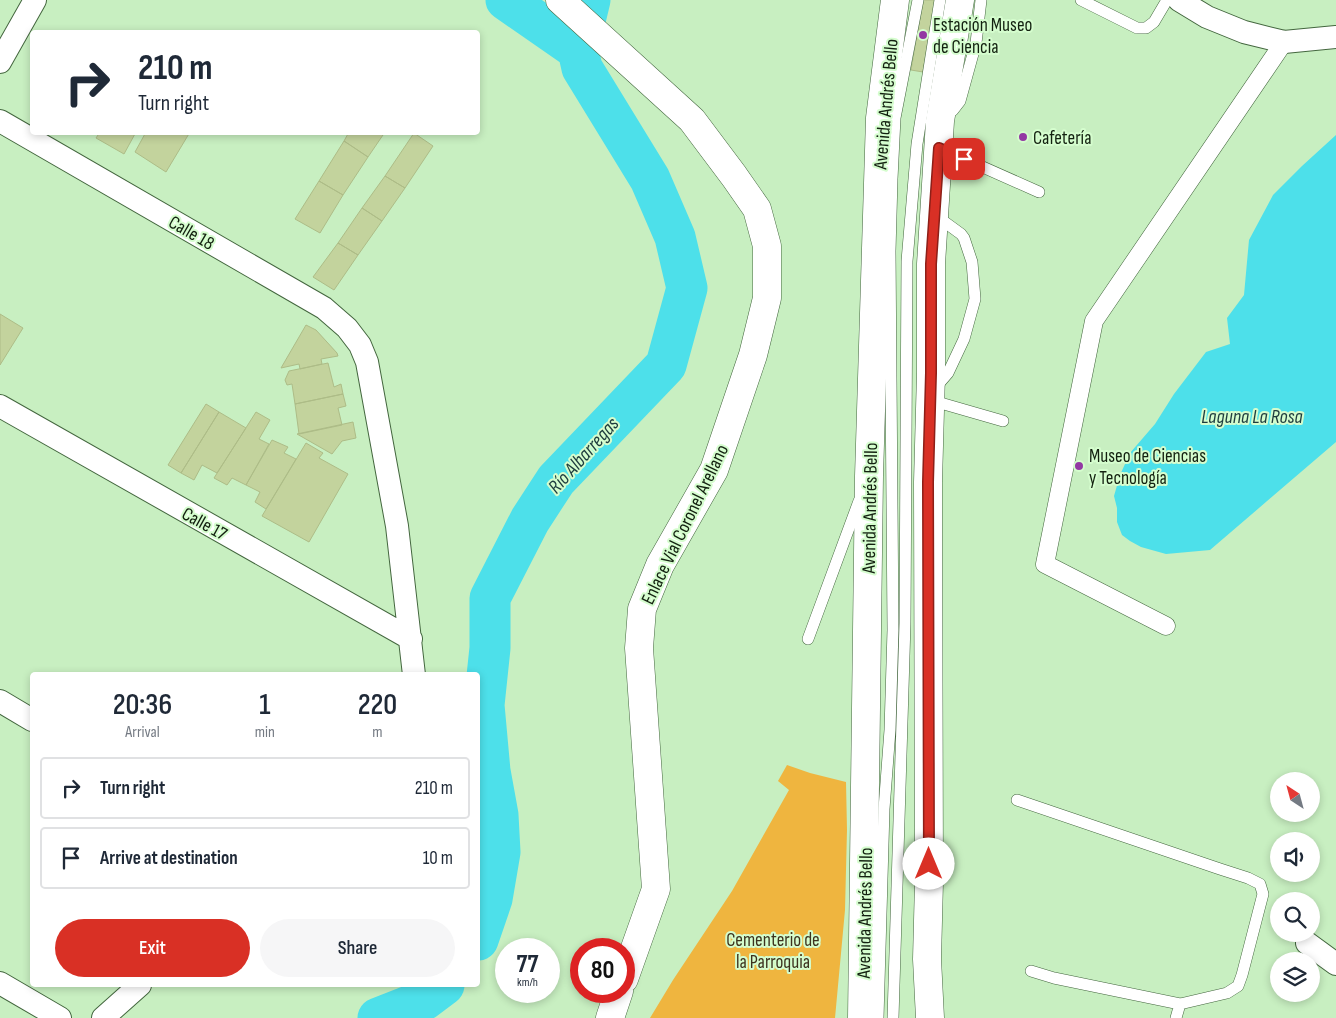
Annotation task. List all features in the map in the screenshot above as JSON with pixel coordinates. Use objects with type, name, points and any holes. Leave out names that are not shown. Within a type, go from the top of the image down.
[{"type":"main road","name":"Enlace Vial Coronel Arellano","points":[[560,0],[692,120],[757,209],[767,246],[768,298],[753,355],[714,470],[660,565],[642,609],[639,648],[656,889],[635,948]]},
{"type":"main road","name":"Avenida Andrés Bello","points":[[862,1018],[869,476],[880,118],[895,0]]},
{"type":"main road","points":[[930,1018],[927,959],[929,882],[928,482],[931,264],[939,135],[960,0]]},
{"type":"main road","points":[[918,1018],[927,959]]},
{"type":"main road","points":[[855,1018],[863,982]]},
{"type":"main road","points":[[610,1018],[615,1003]]},
{"type":"street","points":[[0,62],[35,0]]},
{"type":"street","points":[[1179,0],[1208,17],[1244,32],[1284,42],[1336,37]]},
{"type":"street","points":[[1166,626],[1044,564],[1094,321],[1284,42]]},
{"type":"street","name":"Calle 18","points":[[0,121],[324,308],[347,328],[360,346],[367,362],[397,526],[414,672]]},
{"type":"street","name":"Calle 17","points":[[0,406],[411,639]]},
{"type":"street","points":[[0,701],[30,719]]},
{"type":"street","points":[[1307,944],[1336,964]]},
{"type":"street","points":[[0,983],[60,1018]]},
{"type":"street","points":[[103,1018],[138,987]]},
{"type":"lane","points":[[878,1018],[884,810],[890,730],[893,630],[890,251],[892,179],[896,118],[918,0]]},
{"type":"lane","points":[[893,1018],[905,623],[907,261],[917,144],[940,0]]},
{"type":"lane","points":[[981,0],[976,43],[960,101],[939,135],[1039,192]]},
{"type":"lane","points":[[1081,0],[1137,28],[1146,28],[1154,22],[1167,0]]},
{"type":"lane","points":[[934,215],[964,238],[972,262],[975,299],[964,339],[948,373],[930,397],[1003,421]]},
{"type":"lane","points":[[808,639],[869,476]]},
{"type":"lane","points":[[1017,800],[1248,878],[1260,884],[1263,894],[1242,975],[1238,986],[1227,993],[1180,1004],[1054,978],[1031,971]]},
{"type":"lane","points":[[1176,1018],[1180,1004]]},
{"type":"green space","name":"Cementerio de la Parroquia","points":[[787,765],[846,782],[845,910],[835,1018],[650,1018],[732,891],[789,790],[778,781]]},
{"type":"water","name":"Laguna La Rosa","points":[[1336,135],[1336,442],[1210,550],[1166,554],[1141,547],[1122,535],[1117,522],[1117,508],[1114,496],[1120,475],[1130,453],[1155,424],[1174,394],[1206,352],[1230,344],[1227,318],[1244,295],[1249,240],[1273,195]]},
{"type":"building","name":"Estación Museo de Ciencia","points":[[923,0],[936,0],[923,72],[911,70]]},
{"type":"building","points":[[98,135],[134,135],[124,154],[96,138]]},
{"type":"building","points":[[144,135],[188,135],[166,172],[135,152]]},
{"type":"building","points":[[347,135],[383,135],[368,157],[344,141]]},
{"type":"building","points":[[413,135],[417,135],[433,146],[405,188],[385,176]]},
{"type":"building","points":[[344,141],[368,157],[343,195],[319,181]]},
{"type":"building","points":[[385,176],[405,188],[382,221],[362,208]]},
{"type":"building","points":[[319,181],[343,195],[320,233],[295,219]]},
{"type":"building","points":[[362,208],[382,221],[358,255],[338,243]]},
{"type":"building","points":[[338,243],[358,255],[334,290],[313,277]]},
{"type":"building","points":[[0,314],[23,328],[0,365]]},
{"type":"building","points":[[306,325],[316,330],[338,356],[321,359],[322,364],[300,369],[299,364],[281,368]]},
{"type":"building","points":[[328,363],[334,387],[341,384],[343,394],[295,404],[292,384],[287,385],[285,380],[289,371]]},
{"type":"building","points":[[343,394],[346,406],[338,408],[342,425],[299,434],[295,404]]},
{"type":"building","points":[[206,404],[219,412],[181,473],[168,465]]},
{"type":"building","points":[[219,412],[246,428],[217,473],[202,465],[194,480],[181,473]]},
{"type":"building","points":[[256,412],[270,420],[259,439],[269,444],[246,485],[232,478],[227,485],[214,478]]},
{"type":"building","points":[[353,422],[356,438],[342,441],[332,454],[297,434]]},
{"type":"building","points":[[272,440],[288,447],[284,453],[296,459],[266,509],[255,502],[260,492],[246,485]]},
{"type":"building","points":[[306,443],[323,453],[319,458],[348,474],[309,542],[262,516]]},
{"type":"waterway","points":[[506,0],[578,50]]},
{"type":"waterway","name":"Río Albarregas","points":[[480,934],[492,899],[500,852],[498,815],[490,771],[484,705],[490,648],[490,598],[530,520],[556,480],[666,365],[687,288],[675,237],[650,179],[582,68],[578,50],[590,0]]},
{"type":"waterway","name":"Río Albarregas","points":[[378,1018],[424,1000],[441,987]]},
{"type":"place","name":"Estación Museo de Ciencia","points":[[923,35]]},
{"type":"place","name":"Cafetería","points":[[1023,137]]},
{"type":"place","name":"Museo de Ciencias y Tecnología","points":[[1079,466]]},
{"type":"route","points":[[929,864],[928,482],[931,264],[939,148],[964,159]]}]
